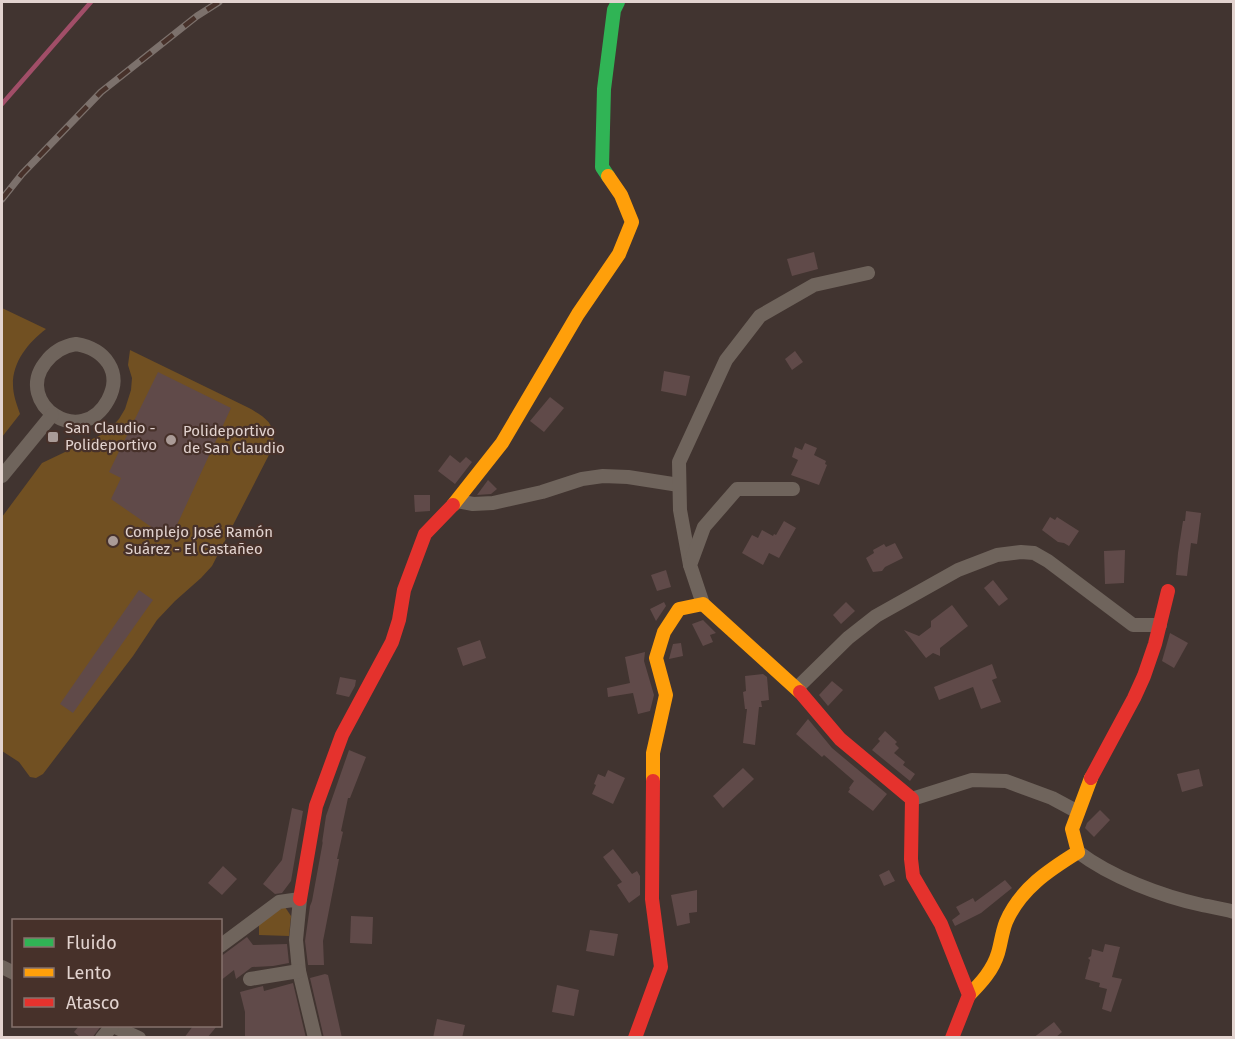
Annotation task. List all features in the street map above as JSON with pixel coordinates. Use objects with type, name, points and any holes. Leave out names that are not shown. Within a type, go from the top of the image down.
[{"type":"street","points":[[315,1038],[298,972],[296,940],[300,900],[316,806],[342,735],[392,642],[399,620],[404,590],[425,534],[457,501],[502,443],[578,314],[619,254],[632,222],[621,195],[602,167],[604,89],[614,10],[618,2]]},
{"type":"street","points":[[868,273],[814,285],[760,316],[726,360],[679,462],[680,510],[690,565],[703,604],[797,688],[840,739],[912,800]]},
{"type":"street","points":[[76,344],[94,349],[107,361],[112,371],[114,383],[104,408],[95,416],[83,421],[65,420],[52,415],[40,399],[38,391],[38,380],[42,367],[58,350],[67,346],[76,344]]},
{"type":"street","points":[[2,476],[52,415]]},
{"type":"street","points":[[457,501],[473,504],[493,503],[542,492],[582,479],[603,476],[650,479],[679,485]]},
{"type":"street","points":[[690,565],[704,527],[737,489],[793,489]]},
{"type":"street","points":[[797,688],[848,638],[876,616],[958,570],[997,555],[1034,553],[1133,625],[1160,625]]},
{"type":"street","points":[[1168,591],[1155,644],[1134,698],[1092,774],[1072,829],[1078,852],[1120,876],[1158,893],[1233,912]]},
{"type":"street","points":[[635,1038],[661,967],[652,899],[653,753],[666,695],[656,658],[664,632],[679,609],[703,604]]},
{"type":"street","points":[[912,800],[972,780],[1006,781],[1052,798],[1078,812]]},
{"type":"street","points":[[912,800],[913,876],[941,924],[969,995]]},
{"type":"street","points":[[952,1038],[969,995],[994,964],[1002,931],[1025,893],[1039,878],[1078,852]]},
{"type":"street","points":[[222,945],[279,902],[300,900]]},
{"type":"street","points":[[250,979],[298,972]]},
{"type":"street","points":[[115,1027],[139,1038]]},
{"type":"shaded area","points":[[2,308],[46,329],[28,346],[15,368],[13,389],[20,414],[2,437]]},
{"type":"shaded area","name":"Complejo José Ramón Suárez - El Castañeo","points":[[130,350],[249,408],[266,419],[272,427],[273,447],[212,566],[157,620],[133,656],[43,774],[36,778],[30,777],[19,762],[2,751],[2,517],[42,463],[107,432],[119,419],[131,390],[132,378],[128,365]]},
{"type":"shaded area","points":[[280,907],[285,907],[291,916],[289,936],[259,935],[259,922]]},
{"type":"building","points":[[814,252],[818,269],[792,276],[787,259]]},
{"type":"building","points":[[795,351],[803,362],[792,370],[785,359]]},
{"type":"building","points":[[664,371],[690,376],[686,396],[661,391]]},
{"type":"building","name":"Polideportivo de San Claudio","points":[[158,372],[231,408],[170,540],[111,499],[121,478],[109,472]]},
{"type":"building","points":[[550,397],[564,408],[544,432],[530,421]]},
{"type":"building","points":[[805,443],[817,448],[814,455],[826,461],[827,465],[819,485],[791,475],[798,460],[792,457],[795,447],[802,450]]},
{"type":"building","points":[[450,455],[460,463],[466,457],[472,462],[455,484],[438,471]]},
{"type":"building","points":[[488,480],[497,489],[491,494],[477,495]]},
{"type":"building","points":[[414,495],[430,495],[430,511],[415,512]]},
{"type":"building","points":[[1186,511],[1201,513],[1197,544],[1191,543],[1187,576],[1176,575]]},
{"type":"building","points":[[1050,517],[1055,520],[1057,517],[1079,531],[1069,546],[1058,542],[1042,530]]},
{"type":"building","points":[[784,521],[796,528],[779,558],[769,553],[763,565],[742,553],[752,535],[758,538],[762,530],[773,536],[776,535]]},
{"type":"building","points":[[895,543],[903,558],[885,567],[882,571],[873,572],[866,558],[874,553],[873,550],[884,544],[886,547]]},
{"type":"building","points":[[1125,550],[1124,583],[1105,584],[1104,551]]},
{"type":"building","points":[[666,570],[671,587],[657,591],[651,575]]},
{"type":"building","points":[[993,580],[1008,599],[999,606],[984,588]]},
{"type":"building","points":[[139,590],[153,600],[73,713],[60,704]]},
{"type":"building","points":[[664,602],[666,606],[656,621],[650,609]]},
{"type":"building","points":[[846,602],[855,611],[841,624],[833,615]]},
{"type":"building","points":[[952,605],[968,626],[940,648],[940,656],[933,653],[926,658],[904,630],[919,636],[931,627],[931,621]]},
{"type":"building","points":[[703,620],[716,633],[710,635],[713,642],[703,646],[692,624]]},
{"type":"building","points":[[1170,633],[1188,643],[1174,668],[1162,661]]},
{"type":"building","points":[[480,640],[486,658],[463,666],[457,648]]},
{"type":"building","points":[[681,643],[683,656],[669,659],[673,644]]},
{"type":"building","points":[[645,652],[644,661],[654,695],[650,711],[638,714],[633,693],[608,697],[607,688],[630,683],[625,657]]},
{"type":"building","points":[[992,664],[997,678],[992,680],[1001,702],[981,709],[973,687],[939,700],[934,687]]},
{"type":"building","points":[[763,674],[767,677],[769,700],[761,701],[762,707],[759,707],[755,745],[743,743],[747,709],[745,709],[743,692],[746,691],[745,676]]},
{"type":"building","points":[[340,677],[356,680],[349,697],[336,694]]},
{"type":"building","points":[[832,681],[843,690],[828,706],[819,695]]},
{"type":"building","points":[[808,719],[832,748],[887,794],[873,811],[848,792],[854,781],[796,734]]},
{"type":"building","points":[[885,731],[897,742],[895,744],[899,748],[894,753],[905,762],[903,765],[915,774],[910,781],[872,750]]},
{"type":"building","points":[[349,750],[366,757],[350,798],[348,798],[341,831],[343,832],[337,859],[339,859],[323,941],[324,965],[308,965],[305,941],[326,816]]},
{"type":"building","points":[[743,768],[754,779],[723,808],[713,796]]},
{"type":"building","points":[[1199,769],[1203,786],[1182,792],[1177,774]]},
{"type":"building","points":[[608,770],[625,778],[613,804],[592,794],[598,774],[605,777]]},
{"type":"building","points":[[292,808],[303,811],[291,881],[282,893],[275,894],[263,884],[282,860]]},
{"type":"building","points":[[1100,810],[1110,820],[1094,837],[1085,828]]},
{"type":"building","points":[[613,849],[632,874],[637,871],[640,876],[640,895],[629,903],[617,885],[622,882],[603,857]]},
{"type":"building","points":[[223,866],[237,879],[222,895],[208,883]]},
{"type":"building","points":[[889,870],[895,881],[884,886],[879,875]]},
{"type":"building","points":[[1005,880],[1012,888],[981,913],[955,926],[952,920],[960,914],[956,907],[973,898],[975,902]]},
{"type":"building","points":[[697,890],[697,912],[689,913],[690,923],[677,926],[671,895]]},
{"type":"building","points":[[351,916],[373,917],[372,944],[350,943]]},
{"type":"building","points":[[590,930],[618,934],[614,956],[586,951]]},
{"type":"building","points":[[247,937],[253,945],[287,944],[289,963],[252,967],[236,979],[234,970],[222,979],[222,956]]},
{"type":"building","points":[[1105,944],[1120,947],[1112,977],[1122,979],[1111,1012],[1102,1009],[1107,989],[1099,987],[1100,983],[1085,979],[1090,960],[1088,958],[1091,956],[1092,949],[1103,952]]},
{"type":"building","points":[[328,975],[342,1038],[324,1038],[310,978]]},
{"type":"building","points":[[293,983],[306,1038],[245,1038],[245,1012],[240,992],[263,986],[264,991]]},
{"type":"building","points":[[557,985],[579,990],[574,1016],[552,1012]]},
{"type":"building","points":[[437,1019],[465,1025],[462,1038],[433,1038]]},
{"type":"building","points":[[1054,1022],[1062,1032],[1055,1038],[1033,1038]]},
{"type":"building","points":[[78,1027],[100,1027],[92,1038],[81,1038],[74,1032]]},
{"type":"building","points":[[192,1027],[216,1027],[207,1038],[184,1038]]},
{"type":"waterway","points":[[2,104],[91,2]]},
{"type":"railway","points":[[2,199],[22,174],[101,92],[197,16],[219,2]]},
{"type":"traffic: fast","points":[[608,176],[602,167],[604,89],[614,10],[618,2]]},
{"type":"traffic: slow","points":[[453,505],[502,443],[578,314],[619,254],[632,222],[621,195],[608,176]]},
{"type":"traffic: slow","points":[[653,781],[653,753],[666,695],[656,658],[664,632],[679,609],[703,604],[800,692]]},
{"type":"traffic: slow","points":[[969,995],[990,971],[998,953],[1006,922],[1019,900],[1036,881],[1078,852],[1072,829],[1091,778]]},
{"type":"traffic: jam","points":[[300,899],[316,806],[342,735],[392,642],[399,620],[404,590],[425,534],[453,505]]},
{"type":"traffic: jam","points":[[1091,778],[1144,676],[1155,644],[1168,591]]},
{"type":"traffic: jam","points":[[800,692],[840,739],[912,799],[913,876],[941,924],[969,995],[952,1038]]},
{"type":"traffic: jam","points":[[635,1038],[661,967],[652,899],[653,781]]},
{"type":"place","name":"San Claudio - Polideportivo","points":[[53,437]]},
{"type":"place","name":"Polideportivo de San Claudio","points":[[171,440]]},
{"type":"place","name":"Complejo José Ramón Suárez - El Castañeo","points":[[113,541]]}]
